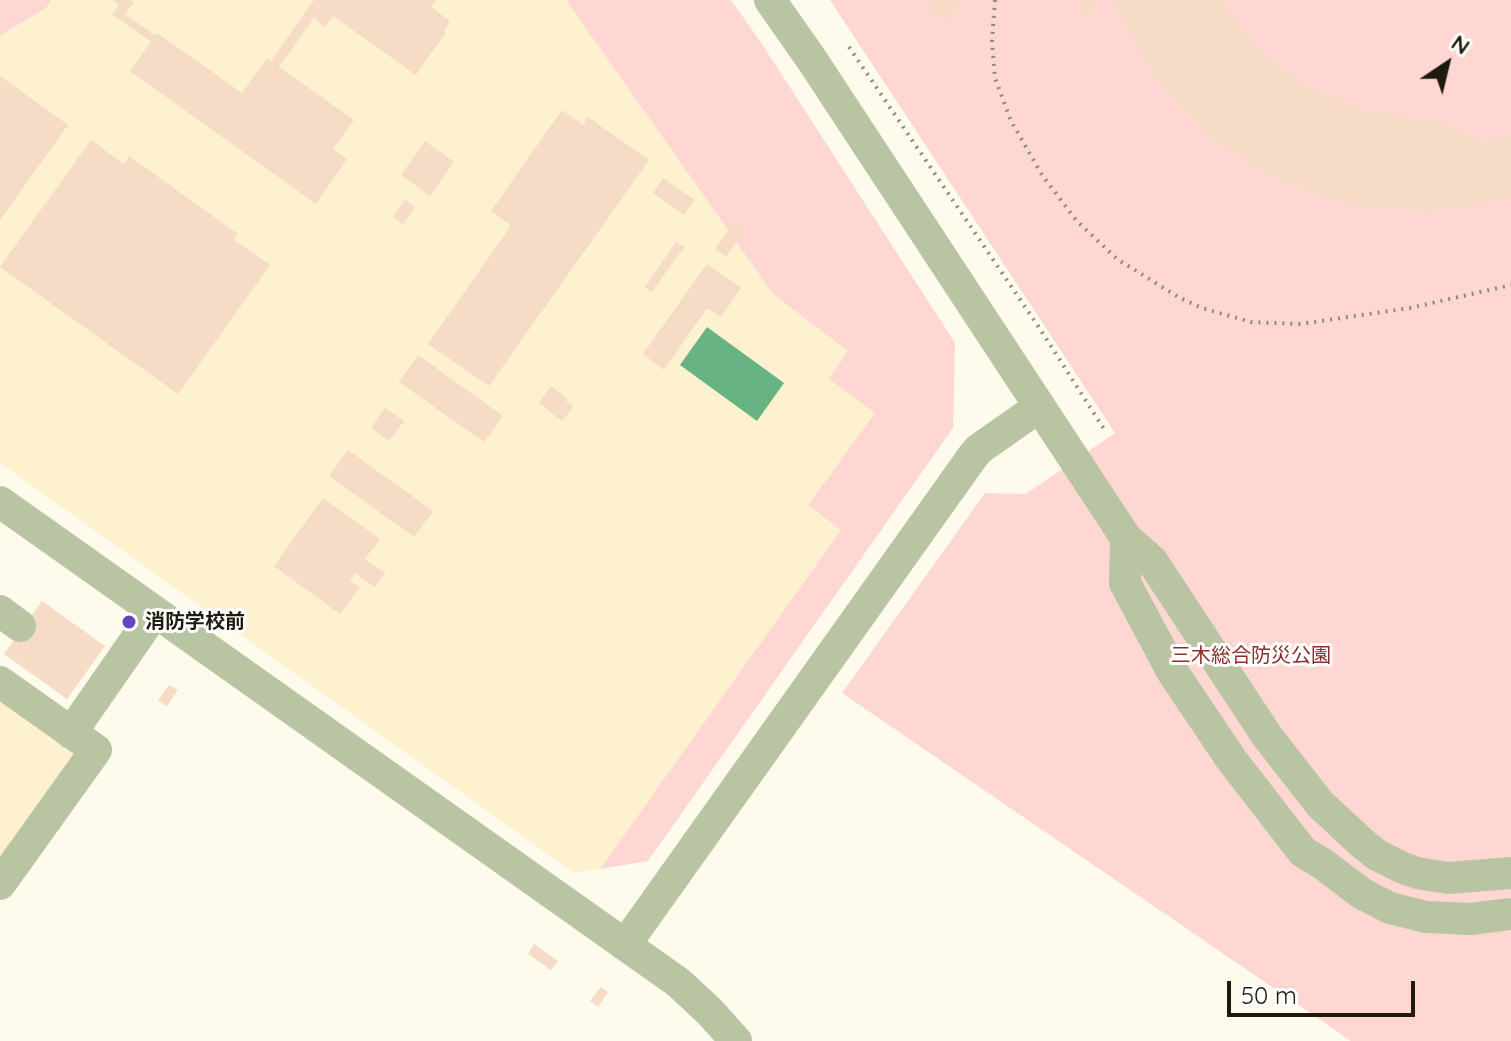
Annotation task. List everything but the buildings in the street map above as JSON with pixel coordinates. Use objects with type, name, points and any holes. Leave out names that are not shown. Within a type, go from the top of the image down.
[{"type":"street","points":[[770,0],[1126,538],[1162,553],[1225,634],[1331,794],[1351,834],[1377,855],[1417,873],[1448,878],[1511,873]]},
{"type":"street","points":[[625,945],[973,456],[1039,407]]},
{"type":"street","points":[[0,502],[679,983],[736,1041]]},
{"type":"street","points":[[1126,538],[1125,583],[1172,671],[1231,759],[1303,852],[1361,893],[1390,908],[1426,917],[1470,919],[1511,914]]},
{"type":"street","points":[[71,733],[155,612]]},
{"type":"street","points":[[0,682],[96,750],[0,884]]},
{"type":"path","points":[[995,0],[992,41],[995,78],[1011,121],[1042,175],[1076,220],[1117,259],[1180,298],[1202,308],[1251,322],[1300,324],[1410,308],[1511,285]]},
{"type":"path","points":[[849,47],[1104,429]]},
{"type":"shaded area","points":[[51,0],[566,0],[773,294],[849,351],[876,413],[808,504],[841,530],[600,869],[574,873],[0,463],[0,36],[47,7]]},
{"type":"shaded area","points":[[707,327],[784,383],[757,421],[680,365]]},
{"type":"shaded area","points":[[0,694],[82,752],[0,865]]},
{"type":"green space","points":[[0,0],[51,0],[47,7],[0,36]]},
{"type":"green space","points":[[566,0],[731,0],[955,343],[953,428],[648,861],[600,869],[841,530],[808,505],[875,413],[829,379],[848,351],[773,294]]},
{"type":"green space","name":"三木総合防災公園","points":[[830,0],[1511,0],[1511,1041],[1351,1041],[842,693],[985,493],[1026,494],[1115,433]]},
{"type":"place","name":"消防学校前","points":[[129,622]]}]
